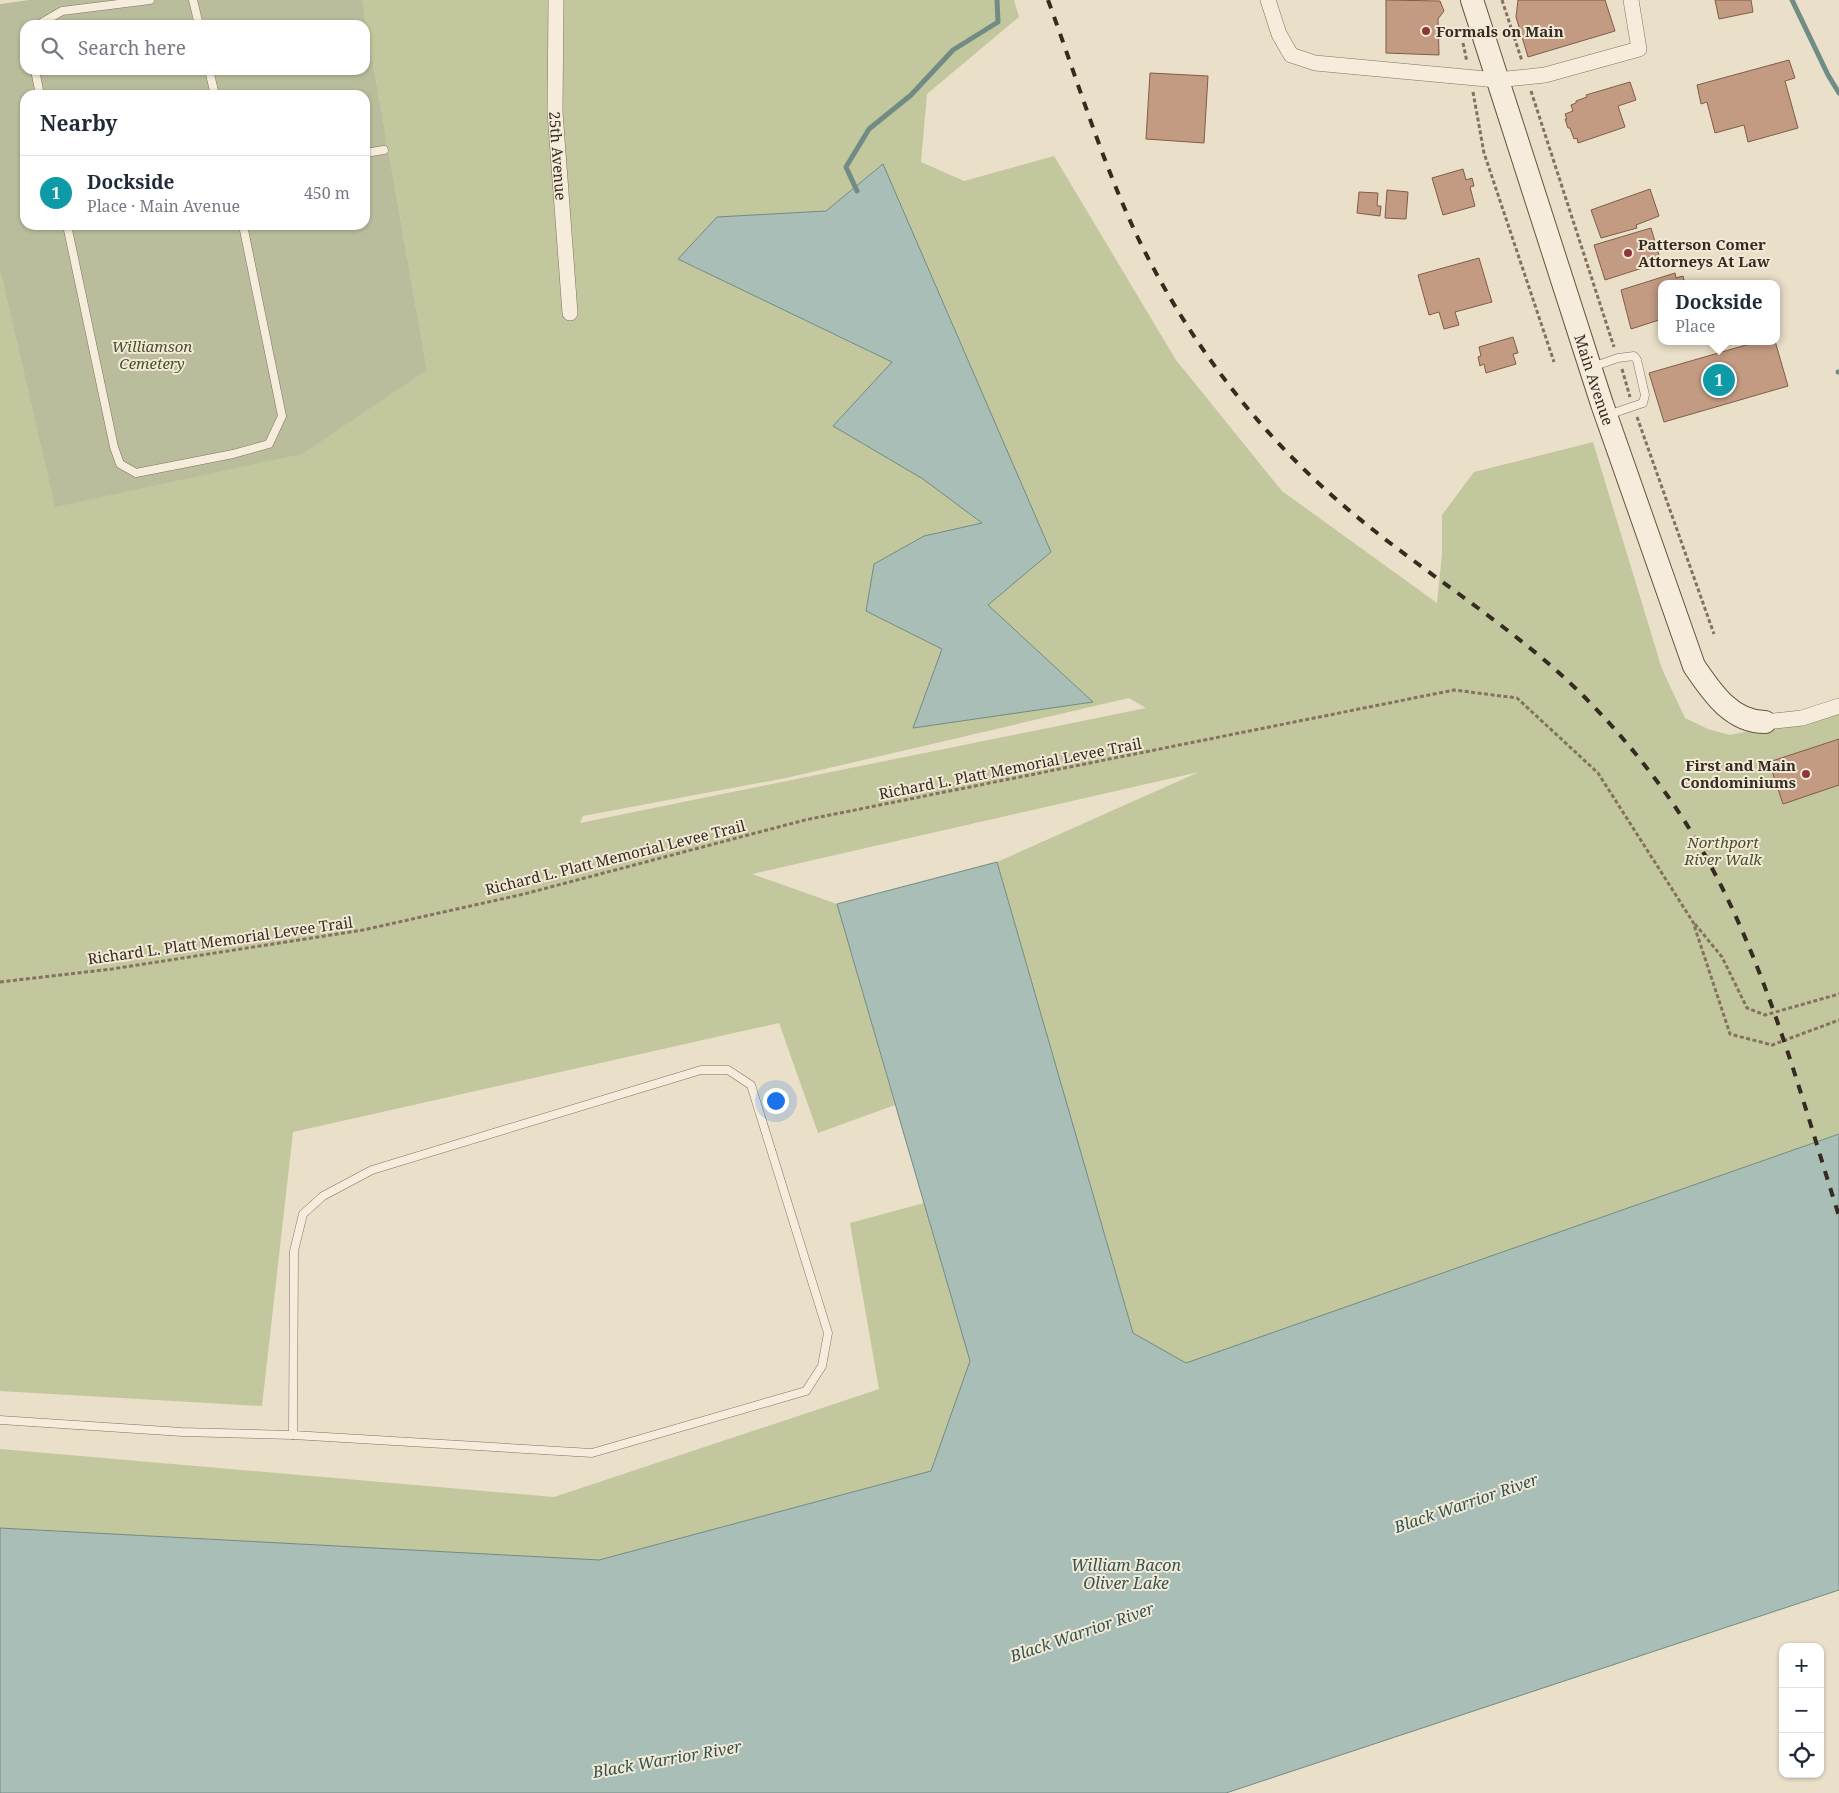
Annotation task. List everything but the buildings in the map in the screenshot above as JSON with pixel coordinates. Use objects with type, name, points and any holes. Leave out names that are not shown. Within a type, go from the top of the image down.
[{"type":"main road","name":"Main Avenue","points":[[1472,0],[1606,416],[1694,666],[1721,702],[1739,716],[1766,722]]},
{"type":"street","name":"25th Avenue","points":[[556,0],[555,112],[570,313]]},
{"type":"street","points":[[1268,0],[1278,31],[1291,55],[1315,63],[1497,80],[1545,75],[1639,49],[1631,0]]},
{"type":"street","points":[[1766,722],[1802,718],[1839,706]]},
{"type":"lane","points":[[47,20],[62,11],[150,0]]},
{"type":"lane","points":[[193,0],[198,20]]},
{"type":"lane","points":[[36,75],[39,90]]},
{"type":"lane","points":[[210,75],[214,90]]},
{"type":"lane","points":[[370,152],[384,150]]},
{"type":"lane","points":[[67,230],[114,447],[120,464],[136,473],[233,454],[269,444],[282,416],[245,230]]},
{"type":"lane","points":[[1590,367],[1618,358],[1634,356],[1637,360],[1646,395],[1643,403],[1634,408],[1606,416]]},
{"type":"lane","points":[[0,1420],[182,1432],[293,1435],[592,1453],[806,1391],[822,1366],[828,1333],[751,1085],[728,1070],[701,1070],[372,1170],[323,1196],[303,1214],[294,1251],[293,1435]]},
{"type":"path","points":[[1502,0],[1634,408],[1714,634]]},
{"type":"path","points":[[1463,41],[1484,153],[1554,362]]},
{"type":"path","name":"Richard L. Platt Memorial Levee Trail","points":[[0,982],[112,969],[363,930],[524,894],[805,820],[1454,690],[1517,698],[1598,774],[1693,922],[1730,1034],[1772,1045],[1839,1020]]},
{"type":"path","points":[[1693,922],[1722,957],[1747,1008],[1765,1015],[1839,994]]},
{"type":"green space","name":"Williamson Cemetery","points":[[29,0],[362,0],[366,20],[20,20],[20,75],[370,75],[370,46],[427,370],[302,454],[55,507],[0,270],[0,4]]},
{"type":"green space","name":"Northport River Walk","points":[[362,0],[1014,0],[1019,17],[927,94],[921,162],[964,181],[1054,156],[1176,360],[1282,491],[1437,603],[1442,554],[1442,515],[1474,472],[1593,442],[1662,669],[1685,718],[1708,729],[1730,735],[1839,712],[1839,1134],[1186,1364],[1133,1333],[997,862],[1199,772],[752,874],[837,904],[895,1105],[818,1133],[779,1023],[293,1132],[262,1406],[0,1391],[0,270],[55,506],[427,370],[370,46],[370,20],[366,20]],"holes":[[[1129,698],[1146,708],[580,823],[583,816],[786,778]]]},
{"type":"green space","points":[[924,1203],[970,1361],[931,1471],[599,1560],[0,1528],[0,1449],[554,1497],[879,1389],[850,1223]]},
{"type":"water","points":[[883,164],[1051,552],[988,605],[1093,702],[913,728],[942,649],[866,611],[874,564],[924,536],[982,523],[923,479],[833,426],[892,362],[678,259],[717,217],[826,211]]},
{"type":"water","name":"William Bacon Oliver Lake","points":[[997,862],[1133,1333],[1186,1363],[1839,1134],[1839,1590],[1226,1793],[0,1793],[0,1528],[599,1560],[931,1471],[970,1361],[837,904]]},
{"type":"waterway","points":[[857,191],[846,167],[869,129],[911,95],[953,50],[998,22],[997,0]]},
{"type":"waterway","points":[[1792,0],[1828,75],[1839,93]]},
{"type":"railway","points":[[1048,0],[1101,150],[1138,238],[1193,335],[1237,395],[1286,452],[1340,502],[1368,526],[1514,635],[1574,687],[1633,750],[1692,833],[1720,884],[1745,937],[1767,992],[1839,1216]]},
{"type":"place","name":"Formals on Main","points":[[1426,31]]},
{"type":"place","name":"Patterson Comer Attorneys At Law","points":[[1628,253]]},
{"type":"place","name":"Dockside","points":[[1719,380]]},
{"type":"place","name":"First and Main Condominiums","points":[[1806,774]]},
{"type":"water label","name":"Black Warrior River","points":[[1466,1503]]},
{"type":"water label","name":"Black Warrior River","points":[[1082,1632]]},
{"type":"water label","name":"Black Warrior River","points":[[667,1759]]}]
